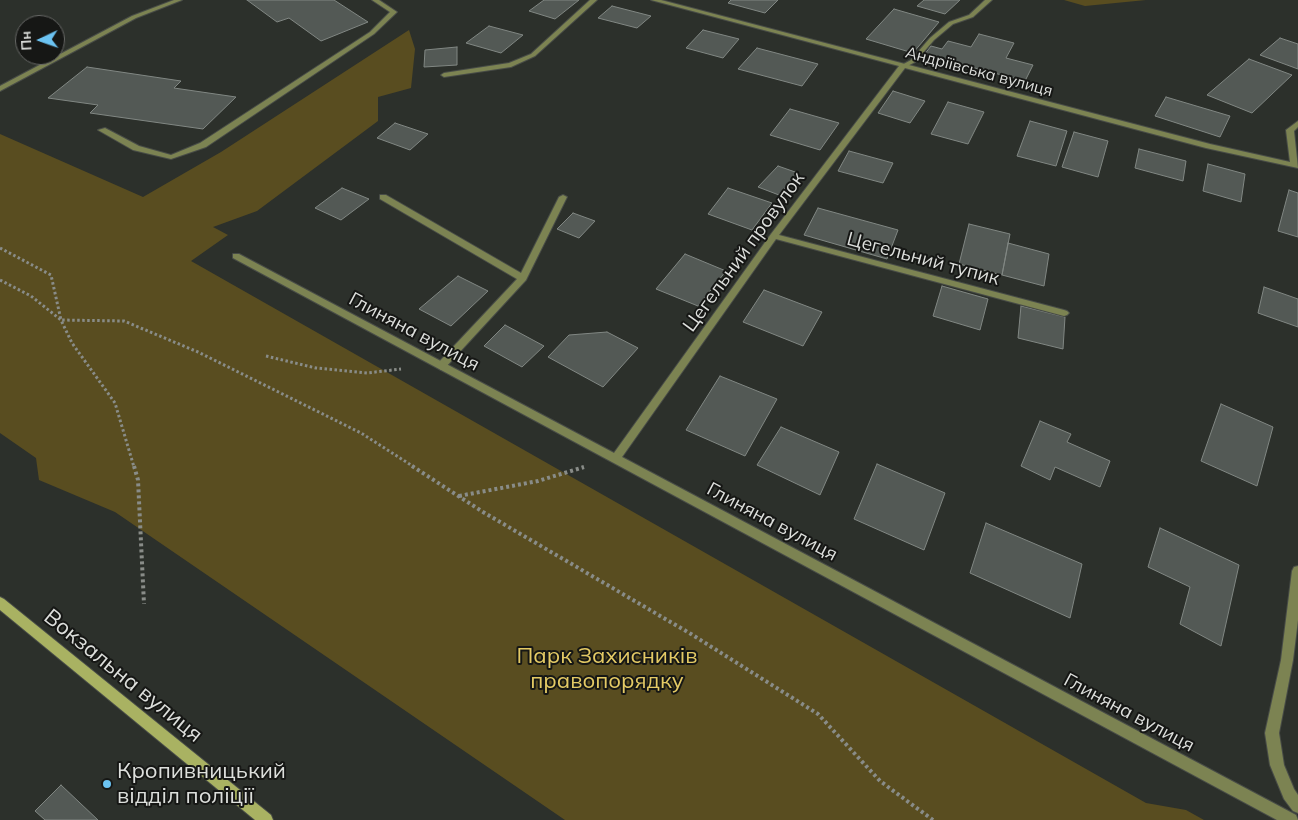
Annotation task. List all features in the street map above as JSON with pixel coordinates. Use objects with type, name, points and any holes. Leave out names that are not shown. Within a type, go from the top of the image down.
[{"type":"main road","name":"Вокзальна вулиця","points":[[0,603],[266,820]]},
{"type":"street","points":[[0,88],[134,17],[178,0]]},
{"type":"street","points":[[102,130],[136,148],[171,157],[203,144],[372,33],[394,12],[375,0]]},
{"type":"street","points":[[444,75],[511,65],[533,55],[594,0]]},
{"type":"street","name":"Андріївська вулиця","points":[[654,0],[1199,144],[1296,165]]},
{"type":"street","name":"Цегельний провулок","points":[[616,458],[774,236],[902,67],[913,62],[932,39],[951,23],[970,16],[989,0]]},
{"type":"street","points":[[1296,165],[1290,130],[1298,123]]},
{"type":"street","points":[[383,197],[523,278]]},
{"type":"street","points":[[441,366],[523,278],[563,197]]},
{"type":"street","name":"Цегельний тупик","points":[[774,236],[1064,313]]},
{"type":"street","name":"Глиняна вулиця","points":[[236,256],[1291,820]]},
{"type":"street","points":[[1298,571],[1287,660],[1272,733],[1277,765],[1289,794],[1298,806]]},
{"type":"path","points":[[0,248],[51,275],[61,320],[72,343],[116,403],[138,480],[144,604]]},
{"type":"path","points":[[0,280],[31,296],[61,320],[124,321],[198,352],[361,433],[460,496],[691,634],[818,714],[880,781],[934,820]]},
{"type":"path","points":[[266,356],[316,368],[368,373],[441,366]]},
{"type":"path","points":[[460,496],[538,481],[616,458]]},
{"type":"green space","points":[[1064,0],[1146,0],[1085,6]]},
{"type":"green space","name":"Парк Захисників правопорядку","points":[[409,30],[415,49],[411,88],[378,97],[378,121],[257,211],[213,227],[228,235],[191,261],[1146,803],[1186,810],[1204,820],[565,820],[115,512],[39,480],[36,458],[0,433],[0,134],[143,197],[221,152]]},
{"type":"building","points":[[247,0],[334,0],[368,22],[321,41],[289,18],[277,22]]},
{"type":"building","points":[[544,0],[579,0],[555,19],[529,11]]},
{"type":"building","points":[[731,0],[778,0],[765,13],[728,3]]},
{"type":"building","points":[[924,0],[960,0],[945,14],[917,6]]},
{"type":"building","points":[[612,6],[651,16],[637,28],[598,18]]},
{"type":"building","points":[[894,9],[939,22],[913,53],[866,39]]},
{"type":"building","points":[[489,26],[523,35],[501,53],[466,43]]},
{"type":"building","points":[[703,30],[739,39],[723,58],[686,48]]},
{"type":"building","points":[[979,34],[1014,43],[1006,58],[1033,65],[1025,81],[924,55],[931,46],[942,49],[948,41],[971,47]]},
{"type":"building","points":[[1280,38],[1298,44],[1298,69],[1260,55]]},
{"type":"building","points":[[457,47],[457,65],[424,67],[425,50]]},
{"type":"building","points":[[757,48],[818,64],[802,86],[738,69]]},
{"type":"building","points":[[1249,59],[1292,75],[1252,113],[1207,95]]},
{"type":"building","points":[[87,67],[181,81],[174,88],[236,97],[203,129],[90,113],[98,105],[48,98]]},
{"type":"building","points":[[893,91],[925,101],[910,123],[878,113]]},
{"type":"building","points":[[1166,97],[1230,116],[1220,137],[1155,116]]},
{"type":"building","points":[[948,102],[984,112],[968,144],[931,134]]},
{"type":"building","points":[[790,109],[839,123],[820,150],[770,135]]},
{"type":"building","points":[[1030,121],[1067,131],[1056,166],[1017,156]]},
{"type":"building","points":[[395,123],[428,134],[410,150],[377,138]]},
{"type":"building","points":[[1074,132],[1108,141],[1098,177],[1062,167]]},
{"type":"building","points":[[1139,149],[1186,161],[1183,181],[1135,168]]},
{"type":"building","points":[[849,151],[893,163],[883,183],[838,171]]},
{"type":"building","points":[[1208,164],[1245,174],[1241,202],[1203,191]]},
{"type":"building","points":[[778,166],[798,173],[779,195],[758,187]]},
{"type":"building","points":[[342,188],[369,199],[341,220],[315,208]]},
{"type":"building","points":[[728,188],[772,203],[752,230],[708,214]]},
{"type":"building","points":[[1289,190],[1298,193],[1298,237],[1278,231]]},
{"type":"building","points":[[818,208],[898,230],[887,259],[804,235]]},
{"type":"building","points":[[573,213],[595,221],[579,238],[557,229]]},
{"type":"building","points":[[969,224],[1010,234],[1002,275],[959,264]]},
{"type":"building","points":[[1008,243],[1049,254],[1044,286],[1002,275]]},
{"type":"building","points":[[685,254],[726,271],[698,306],[656,289]]},
{"type":"building","points":[[458,276],[488,291],[451,326],[419,309]]},
{"type":"building","points":[[942,286],[988,299],[980,330],[933,316]]},
{"type":"building","points":[[1264,287],[1298,299],[1298,327],[1258,313]]},
{"type":"building","points":[[764,290],[822,312],[803,346],[743,322]]},
{"type":"building","points":[[1021,306],[1065,317],[1063,349],[1018,338]]},
{"type":"building","points":[[505,325],[544,346],[522,367],[484,346]]},
{"type":"building","points":[[607,332],[638,348],[603,387],[548,357],[569,335]]},
{"type":"building","points":[[720,376],[777,399],[745,456],[686,430]]},
{"type":"building","points":[[1221,404],[1273,427],[1257,486],[1201,461]]},
{"type":"building","points":[[1040,421],[1071,434],[1067,442],[1110,461],[1100,487],[1055,467],[1050,480],[1021,466]]},
{"type":"building","points":[[781,427],[839,452],[820,495],[757,465]]},
{"type":"building","points":[[877,464],[945,493],[924,550],[854,519]]},
{"type":"building","points":[[986,523],[1082,564],[1070,618],[970,573]]},
{"type":"building","points":[[1160,528],[1239,565],[1221,646],[1180,624],[1190,587],[1148,567]]},
{"type":"building","points":[[61,785],[98,820],[45,820],[35,811]]},
{"type":"place","name":"Кропивницький відділ поліції","points":[[107,784]]}]
